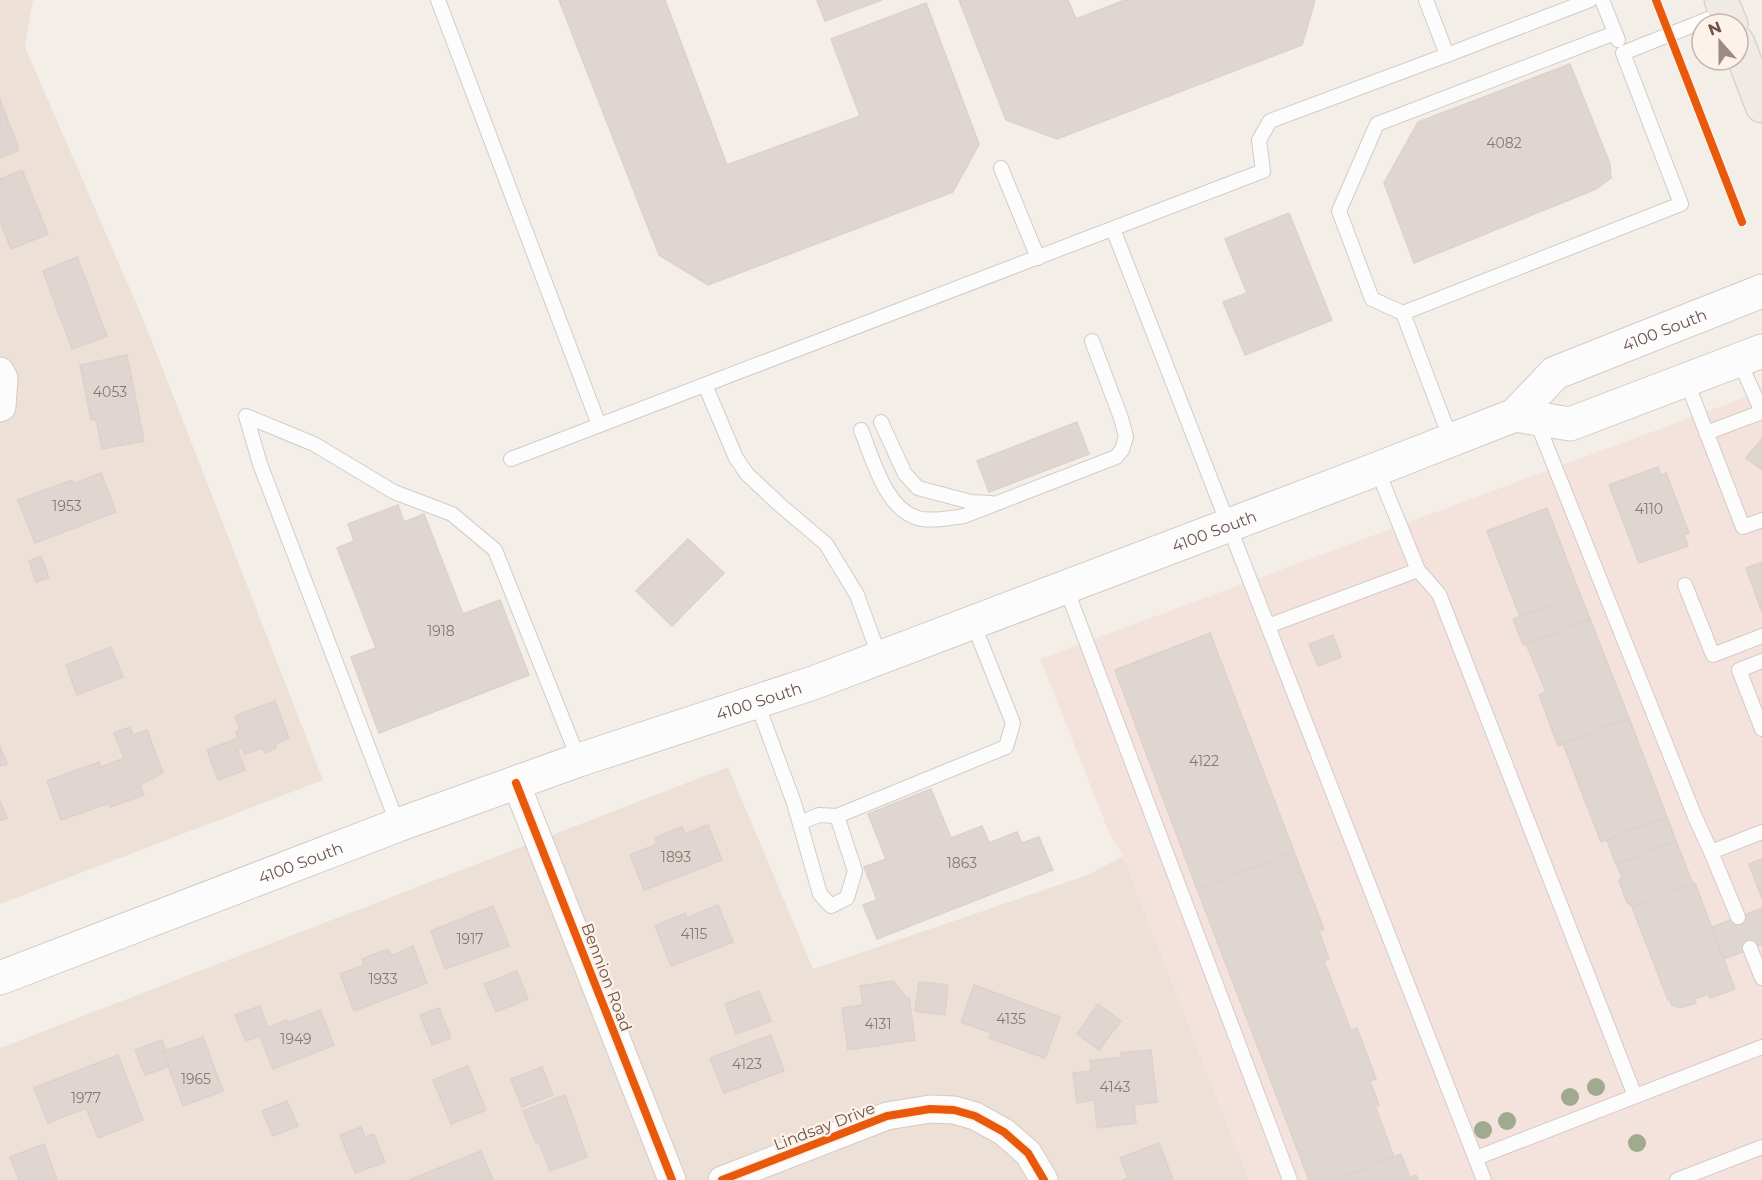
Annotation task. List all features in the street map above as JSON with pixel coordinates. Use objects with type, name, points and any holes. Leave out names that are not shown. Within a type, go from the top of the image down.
[{"type":"main road","points":[[1749,72],[1762,106]]},
{"type":"main road","name":"4100 South","points":[[0,978],[398,825],[579,760],[757,703],[1066,588],[1451,440],[1525,417],[1555,373],[1762,291]]},
{"type":"main road","points":[[1525,417],[1570,424],[1751,355]]},
{"type":"street","points":[[0,371],[4,378],[1,408]]},
{"type":"street","name":"Bennion Road","points":[[516,783],[672,1180]]},
{"type":"street","name":"Lindsay Drive","points":[[722,1180],[887,1116],[930,1109],[954,1110],[975,1116],[1004,1132],[1028,1153],[1044,1180]]},
{"type":"lane","points":[[438,0],[599,425]]},
{"type":"lane","points":[[1426,0],[1448,55]]},
{"type":"lane","points":[[511,459],[1263,171],[1259,140],[1270,121],[1590,0]]},
{"type":"lane","points":[[1402,313],[1681,204],[1602,0]]},
{"type":"lane","points":[[1623,53],[1690,26]]},
{"type":"lane","points":[[1451,440],[1402,313],[1372,299],[1339,211],[1377,124],[1615,33]]},
{"type":"lane","points":[[1001,168],[1038,258]]},
{"type":"lane","points":[[1113,229],[1484,1180]]},
{"type":"lane","points":[[861,430],[888,494],[903,512],[921,519],[942,520],[964,516],[1116,457],[1122,450],[1126,436],[1092,341]]},
{"type":"lane","points":[[1706,433],[1762,412],[1751,355]]},
{"type":"lane","points":[[1686,380],[1743,527],[1762,520]]},
{"type":"lane","points":[[705,385],[736,458],[747,474],[780,506],[826,544],[857,595],[880,658]]},
{"type":"lane","points":[[398,825],[260,464],[246,416],[314,444],[393,492],[452,514],[495,550],[579,760]]},
{"type":"lane","points":[[1525,417],[1738,917]]},
{"type":"lane","points":[[881,422],[905,474],[918,488],[971,502],[994,504]]},
{"type":"lane","points":[[1377,469],[1418,570],[1439,594],[1635,1096]]},
{"type":"lane","points":[[1268,626],[1418,570]]},
{"type":"lane","points":[[1685,585],[1713,655],[1762,636]]},
{"type":"lane","points":[[1066,588],[1290,1180]]},
{"type":"lane","points":[[800,823],[819,815],[837,816],[1006,747],[1013,723],[973,623]]},
{"type":"lane","points":[[1762,661],[1739,670],[1762,729]]},
{"type":"lane","points":[[757,703],[794,803],[820,894],[831,906],[847,898],[855,871],[837,816]]},
{"type":"lane","points":[[1711,852],[1762,832]]},
{"type":"lane","points":[[1750,948],[1762,978]]},
{"type":"lane","points":[[1476,1158],[1762,1047]]},
{"type":"lane","points":[[1677,1180],[1762,1147]]},
{"type":"shaded area","points":[[0,0],[33,0],[25,47],[146,326],[323,780],[0,904]]},
{"type":"shaded area","points":[[1762,391],[1762,1180],[1249,1180],[1123,856],[1110,835],[1040,659]]},
{"type":"shaded area","points":[[728,767],[813,969],[1088,875],[1123,856],[1249,1180],[0,1180],[0,1048]]},
{"type":"building","points":[[559,0],[665,0],[727,165],[860,116],[831,39],[926,3],[979,144],[953,192],[708,285],[659,255]]},
{"type":"building","points":[[817,0],[882,0],[825,21]]},
{"type":"building","points":[[959,0],[1068,0],[1076,19],[1125,0],[1315,0],[1302,45],[1057,139],[1006,120]]},
{"type":"building","points":[[1570,64],[1610,164],[1611,178],[1596,189],[1414,263],[1384,183],[1418,122]]},
{"type":"building","points":[[0,99],[19,150],[0,158]]},
{"type":"building","points":[[22,170],[48,234],[11,249],[0,221],[0,179]]},
{"type":"building","points":[[1289,213],[1332,320],[1245,355],[1223,302],[1247,293],[1225,239]]},
{"type":"building","points":[[77,257],[107,336],[72,349],[43,271]]},
{"type":"building","points":[[127,355],[144,441],[102,449],[96,419],[91,420],[80,365]]},
{"type":"building","points":[[1077,422],[1089,454],[989,492],[977,461]]},
{"type":"building","points":[[1762,439],[1762,470],[1746,458]]},
{"type":"building","points":[[1658,467],[1661,475],[1666,473],[1689,533],[1684,535],[1688,546],[1639,563],[1609,485]]},
{"type":"building","points":[[101,473],[116,512],[35,543],[18,500],[72,480],[73,484]]},
{"type":"building","points":[[398,505],[404,522],[424,514],[463,614],[500,600],[529,675],[379,733],[351,657],[376,648],[337,548],[354,541],[348,524]]},
{"type":"building","points":[[1547,508],[1580,594],[1520,617],[1487,531]]},
{"type":"building","points":[[688,539],[724,573],[672,626],[636,591]]},
{"type":"building","points":[[41,556],[49,578],[36,582],[29,561]]},
{"type":"building","points":[[1762,562],[1762,612],[1746,568]]},
{"type":"building","points":[[1580,594],[1590,619],[1523,645],[1513,619]]},
{"type":"building","points":[[1590,619],[1629,718],[1558,746],[1539,695],[1546,692],[1526,644]]},
{"type":"building","points":[[1210,633],[1295,854],[1294,852],[1197,889],[1115,670]]},
{"type":"building","points":[[1333,635],[1341,657],[1318,666],[1309,644]]},
{"type":"building","points":[[111,647],[123,677],[77,695],[66,665]]},
{"type":"building","points":[[275,701],[289,738],[275,744],[276,748],[265,753],[263,748],[244,754],[242,748],[237,749],[245,770],[218,780],[207,750],[238,738],[236,731],[240,730],[235,716]]},
{"type":"building","points":[[1629,718],[1667,817],[1601,842],[1563,744]]},
{"type":"building","points":[[130,727],[133,735],[147,730],[163,773],[140,785],[144,795],[110,807],[109,803],[61,820],[47,781],[99,762],[101,767],[124,758],[114,733]]},
{"type":"building","points":[[0,746],[7,764],[0,766]]},
{"type":"building","points":[[931,789],[951,838],[982,826],[989,843],[1017,832],[1022,843],[1039,837],[1053,870],[877,939],[863,905],[877,900],[864,867],[886,859],[868,814]]},
{"type":"building","points":[[0,801],[7,818],[0,821]]},
{"type":"building","points":[[1667,817],[1676,841],[1616,864],[1607,840]]},
{"type":"building","points":[[708,825],[722,860],[644,890],[630,855],[657,844],[655,838],[682,827],[685,834]]},
{"type":"building","points":[[1676,841],[1693,884],[1632,907],[1627,902],[1619,881],[1622,877],[1616,864]]},
{"type":"building","points":[[1294,852],[1324,929],[1319,931],[1329,959],[1324,961],[1351,1031],[1357,1028],[1376,1079],[1370,1081],[1379,1105],[1375,1106],[1394,1157],[1335,1180],[1309,1180],[1197,889]]},
{"type":"building","points":[[1762,859],[1762,899],[1749,864]]},
{"type":"building","points":[[1695,883],[1735,989],[1710,998],[1708,994],[1695,999],[1696,1003],[1680,1008],[1672,1005],[1668,1000],[1632,907]]},
{"type":"building","points":[[718,905],[733,942],[671,966],[655,926],[685,913],[687,918]]},
{"type":"building","points":[[493,906],[509,946],[445,969],[431,931]]},
{"type":"building","points":[[1762,908],[1762,944],[1724,959],[1712,927]]},
{"type":"building","points":[[413,946],[427,983],[354,1011],[340,974],[364,965],[362,959],[388,949],[391,956]]},
{"type":"building","points":[[517,971],[528,999],[496,1012],[484,984]]},
{"type":"building","points":[[893,981],[906,998],[909,998],[915,1040],[848,1050],[842,1008],[863,1005],[860,986]]},
{"type":"building","points":[[919,982],[948,985],[945,1015],[915,1011]]},
{"type":"building","points":[[974,985],[1060,1017],[1045,1058],[989,1038],[991,1033],[961,1022]]},
{"type":"building","points":[[759,991],[771,1021],[736,1034],[725,1004]]},
{"type":"building","points":[[1098,1004],[1121,1021],[1099,1050],[1077,1034]]},
{"type":"building","points":[[260,1006],[268,1028],[286,1020],[288,1023],[320,1010],[334,1045],[273,1069],[260,1036],[246,1041],[235,1015]]},
{"type":"building","points":[[439,1008],[451,1038],[432,1045],[420,1015]]},
{"type":"building","points":[[771,1035],[784,1071],[724,1093],[710,1058]]},
{"type":"building","points":[[203,1037],[223,1091],[183,1106],[163,1052]]},
{"type":"building","points":[[162,1040],[168,1067],[145,1075],[135,1050]]},
{"type":"building","points":[[1151,1050],[1157,1102],[1134,1105],[1136,1123],[1097,1128],[1094,1100],[1077,1103],[1073,1073],[1091,1071],[1090,1061],[1121,1057],[1121,1053]]},
{"type":"building","points":[[118,1055],[143,1120],[98,1138],[86,1108],[48,1123],[34,1088]]},
{"type":"building","points":[[468,1066],[486,1110],[451,1124],[433,1080]]},
{"type":"building","points":[[542,1067],[553,1095],[522,1107],[511,1079]]},
{"type":"building","points":[[565,1095],[587,1157],[550,1171],[539,1142],[536,1143],[523,1111]]},
{"type":"building","points":[[287,1101],[298,1126],[273,1136],[262,1111]]},
{"type":"building","points":[[361,1127],[365,1137],[374,1134],[385,1162],[355,1173],[340,1135]]},
{"type":"building","points":[[1159,1143],[1173,1180],[1123,1180],[1128,1178],[1120,1158]]},
{"type":"building","points":[[44,1144],[57,1180],[19,1180],[10,1157]]},
{"type":"building","points":[[481,1151],[493,1180],[409,1180]]},
{"type":"building","points":[[1401,1154],[1410,1178],[1416,1175],[1418,1180],[1335,1180]]},
{"type":"cycle path","points":[[1656,0],[1742,222]]},
{"type":"cycle path","points":[[516,783],[672,1180]]},
{"type":"cycle path","points":[[722,1180],[887,1116],[930,1109],[954,1110],[975,1116],[1004,1132],[1028,1153],[1044,1180]]}]
